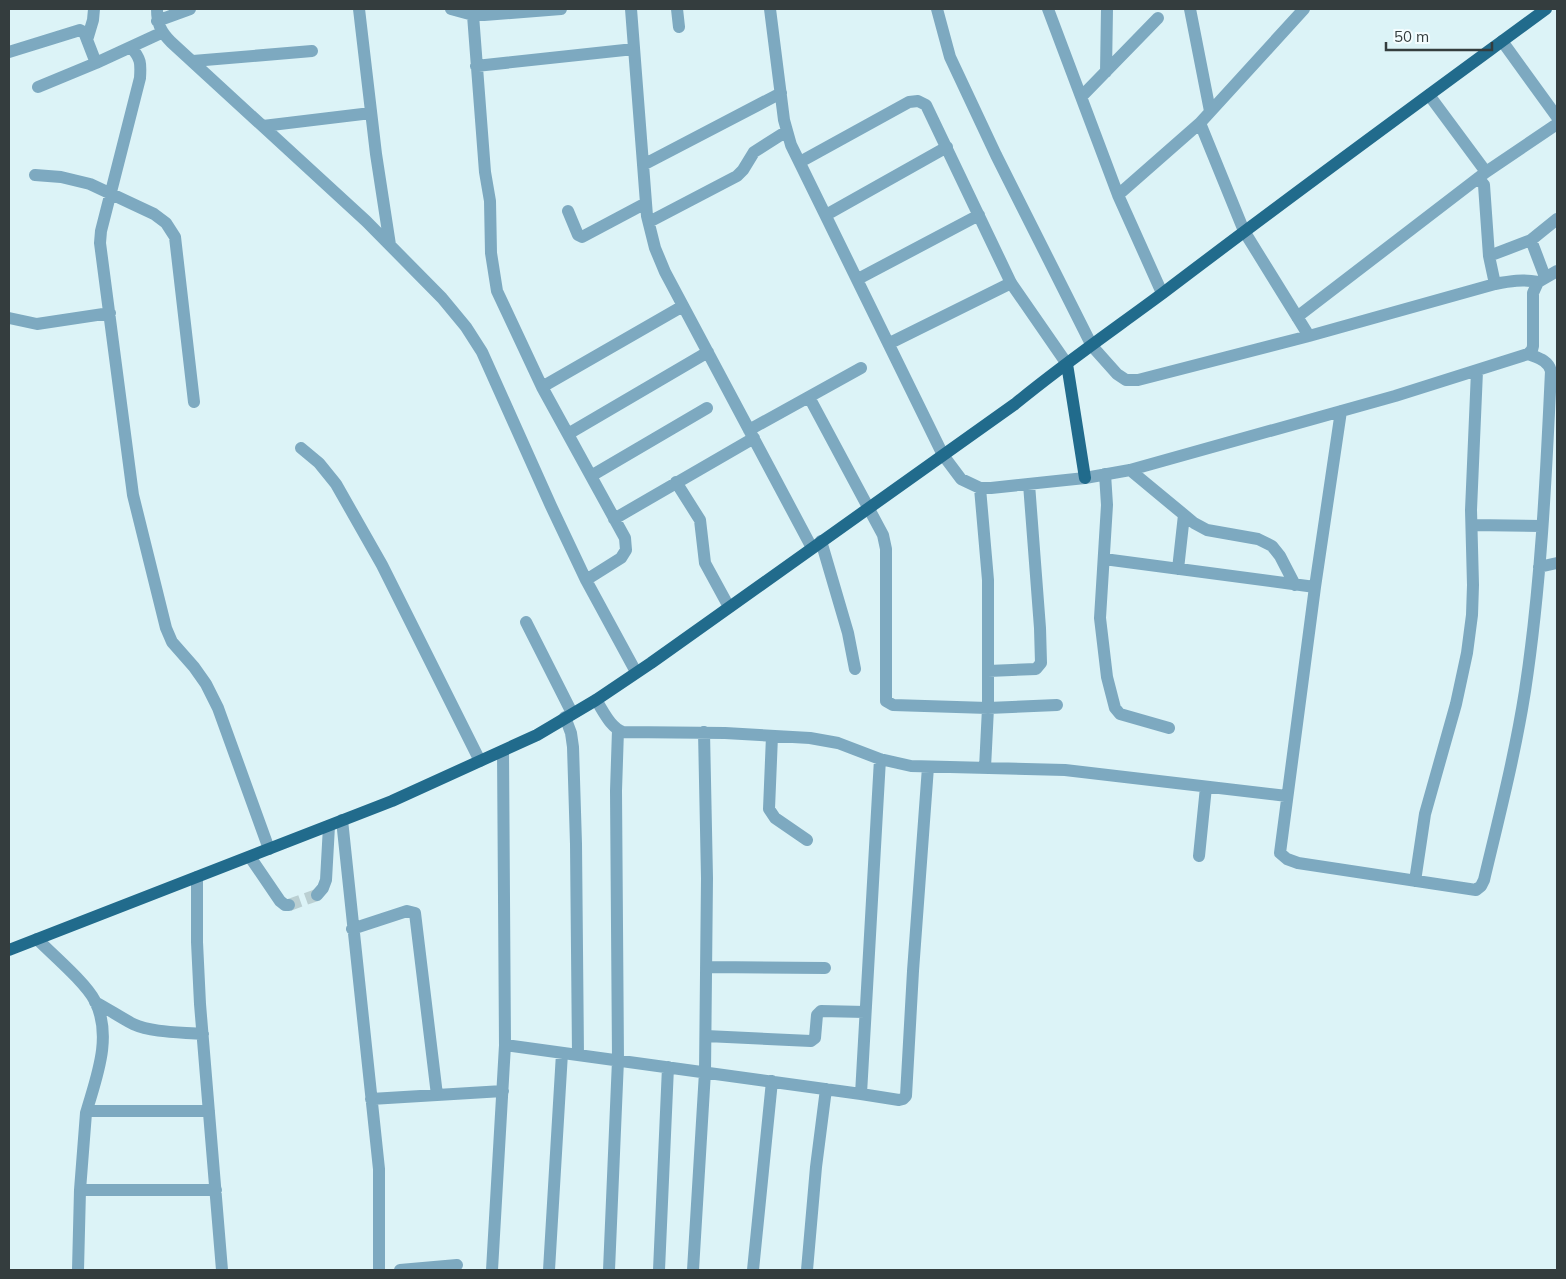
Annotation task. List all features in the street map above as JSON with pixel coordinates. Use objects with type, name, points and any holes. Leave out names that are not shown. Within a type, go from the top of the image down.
[{"type":"main road","points":[[9,950],[392,801],[537,735],[596,700],[1015,404],[1046,378],[1092,346],[1244,231],[1546,9]]},
{"type":"main road","points":[[1066,364],[1084,478]]},
{"type":"street","points":[[87,40],[94,9]]},
{"type":"street","points":[[38,87],[131,47],[159,21],[190,9]]},
{"type":"street","points":[[359,9],[390,245]]},
{"type":"street","points":[[451,9],[484,16],[561,9]]},
{"type":"street","points":[[631,9],[646,202],[655,248],[665,272],[752,434],[816,544],[848,633],[855,669]]},
{"type":"street","points":[[677,9],[679,27]]},
{"type":"street","points":[[770,9],[781,93],[791,145],[890,343],[943,455],[961,478],[980,488],[1068,480],[1130,470],[1341,411],[1528,354],[1533,346],[1533,293],[1542,280],[1557,272]]},
{"type":"street","points":[[937,9],[950,57],[996,155],[1092,346],[1117,374],[1126,380],[1138,380],[1309,336],[1495,284],[1513,280],[1542,280]]},
{"type":"street","points":[[1048,9],[1118,195],[1162,293]]},
{"type":"street","points":[[1106,9],[1106,72]]},
{"type":"street","points":[[1190,9],[1210,111]]},
{"type":"street","points":[[1118,195],[1200,123],[1293,15],[1304,9]]},
{"type":"street","points":[[473,15],[485,172],[490,201],[493,274],[497,291],[542,387],[625,538],[626,550],[621,558],[586,580]]},
{"type":"street","points":[[1081,97],[1158,18]]},
{"type":"street","points":[[159,21],[193,61],[366,220],[442,298],[466,328],[482,352],[550,506],[586,580],[636,672]]},
{"type":"street","points":[[9,52],[80,30],[84,32],[96,63]]},
{"type":"street","points":[[1502,41],[1557,117]]},
{"type":"street","points":[[131,47],[139,57],[141,66],[140,78],[100,231],[100,243],[133,495],[166,628],[172,642],[206,684],[218,708],[269,849]]},
{"type":"street","points":[[476,66],[634,49]]},
{"type":"street","points":[[193,61],[312,51]]},
{"type":"street","points":[[643,165],[781,93]]},
{"type":"street","points":[[1429,95],[1482,175],[1489,256],[1495,284]]},
{"type":"street","points":[[800,162],[909,102],[918,101],[926,105],[1011,283],[1066,364]]},
{"type":"street","points":[[264,126],[372,113]]},
{"type":"street","points":[[1200,123],[1244,231],[1309,336]]},
{"type":"street","points":[[1297,317],[1482,175],[1557,124]]},
{"type":"street","points":[[649,222],[737,176],[754,152],[787,131]]},
{"type":"street","points":[[826,215],[947,147]]},
{"type":"street","points":[[35,175],[73,179],[90,184],[154,214],[166,223],[175,237],[194,402]]},
{"type":"street","points":[[568,211],[578,235],[582,237],[646,202]]},
{"type":"street","points":[[858,280],[980,215]]},
{"type":"street","points":[[1489,256],[1531,240],[1557,219]]},
{"type":"street","points":[[1531,240],[1542,280]]},
{"type":"street","points":[[890,343],[1011,283]]},
{"type":"street","points":[[542,387],[684,306]]},
{"type":"street","points":[[9,318],[37,324],[110,313]]},
{"type":"street","points":[[568,434],[708,352]]},
{"type":"street","points":[[1341,411],[1315,586],[1280,853],[1287,859],[1298,863],[1476,890],[1484,880],[1515,744],[1525,691],[1539,567],[1551,371],[1545,361],[1528,354]]},
{"type":"street","points":[[614,519],[676,482],[809,397],[861,368]]},
{"type":"street","points":[[1415,881],[1425,814],[1456,704],[1467,653],[1473,592],[1472,524],[1477,371]]},
{"type":"street","points":[[809,397],[883,535],[886,549],[886,701],[893,706],[988,708],[1057,705]]},
{"type":"street","points":[[591,476],[707,408]]},
{"type":"street","points":[[301,448],[319,463],[336,484],[382,565],[480,761]]},
{"type":"street","points":[[1130,470],[1184,516],[1207,530],[1266,542],[1272,546],[1280,556],[1295,584]]},
{"type":"street","points":[[1105,474],[1108,505],[1100,601],[1101,635],[1107,677],[1116,708],[1124,716],[1169,728]]},
{"type":"street","points":[[676,482],[700,520],[705,563],[729,607]]},
{"type":"street","points":[[988,671],[1036,669],[1041,663],[1040,628],[1028,484]]},
{"type":"street","points":[[980,488],[988,580],[988,708],[985,768]]},
{"type":"street","points":[[1544,505],[1557,501]]},
{"type":"street","points":[[1178,569],[1184,516]]},
{"type":"street","points":[[1472,524],[1542,526]]},
{"type":"street","points":[[1104,559],[1315,586]]},
{"type":"street","points":[[1539,567],[1557,563]]},
{"type":"street","points":[[526,622],[569,715],[573,747],[578,1055]]},
{"type":"street","points":[[596,700],[611,724],[624,732],[704,732],[810,738],[838,743],[880,759],[911,766],[1065,770],[1287,796]]},
{"type":"street","points":[[609,1270],[618,1060],[616,791],[618,730]]},
{"type":"street","points":[[693,1270],[706,1036],[707,878],[704,732]]},
{"type":"street","points":[[772,736],[769,809],[775,818],[807,840]]},
{"type":"street","points":[[492,1270],[505,1046],[503,751]]},
{"type":"street","points":[[860,1094],[880,759]]},
{"type":"street","points":[[505,1046],[899,1100],[903,1099],[906,1096],[928,767]]},
{"type":"street","points":[[1199,856],[1206,787]]},
{"type":"street","points":[[342,820],[352,929],[379,1170],[379,1270]]},
{"type":"street","points":[[317,895],[323,888],[326,880],[329,826]]},
{"type":"street","points":[[250,857],[280,901],[289,906]]},
{"type":"street","points":[[197,877],[197,942],[202,1034],[222,1270]]},
{"type":"street","points":[[352,929],[407,911],[415,913],[436,1095]]},
{"type":"street","points":[[37,939],[88,990],[95,1002],[101,1021],[103,1043],[100,1066],[86,1113],[80,1190],[78,1270]]},
{"type":"street","points":[[706,967],[825,968]]},
{"type":"street","points":[[95,1002],[134,1024],[161,1030],[202,1034]]},
{"type":"street","points":[[706,1036],[812,1041],[817,1015],[821,1011],[865,1012]]},
{"type":"street","points":[[549,1270],[562,1053]]},
{"type":"street","points":[[659,1270],[668,1067]]},
{"type":"street","points":[[752,1270],[772,1082]]},
{"type":"street","points":[[807,1270],[816,1167],[826,1089]]},
{"type":"street","points":[[371,1099],[503,1091]]},
{"type":"street","points":[[86,1113],[89,1111],[209,1111]]},
{"type":"street","points":[[80,1190],[216,1190]]},
{"type":"street","points":[[400,1270],[457,1265]]},
{"type":"tunnel","points":[[289,905],[317,895]]}]
